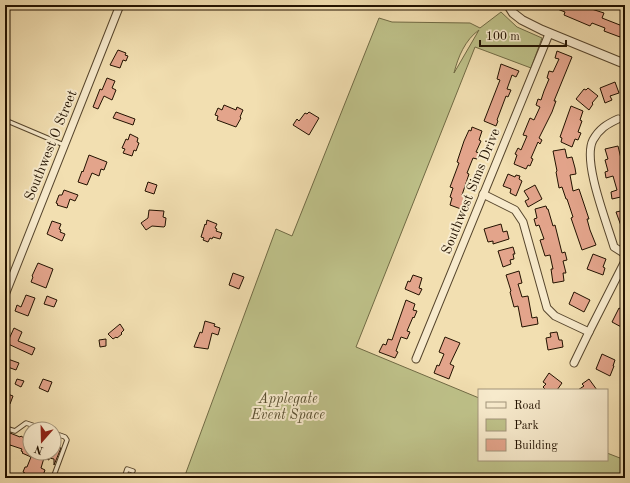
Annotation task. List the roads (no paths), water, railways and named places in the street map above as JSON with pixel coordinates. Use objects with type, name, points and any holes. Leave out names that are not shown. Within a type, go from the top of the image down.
[{"type":"street","name":"Southwest O Street","points":[[5,295],[120,5]]},
{"type":"street","points":[[508,5],[522,20],[550,34],[625,64]]},
{"type":"street","name":"Southwest Sims Drive","points":[[416,359],[550,34]]},
{"type":"street","points":[[618,119],[603,126],[592,141],[590,158],[594,180],[614,246],[625,254]]},
{"type":"street","points":[[484,194],[515,210],[523,222],[547,308],[555,316],[588,332]]},
{"type":"street","points":[[574,363],[588,332],[625,261]]},
{"type":"lane","points":[[5,120],[64,145]]},
{"type":"lane","points":[[5,428],[15,431],[22,426]]},
{"type":"lane","points":[[62,436],[68,440],[62,455]]},
{"type":"lane","points":[[53,478],[60,461]]},
{"type":"lane","points":[[124,478],[127,469],[133,471]]},
{"type":"park label","name":"Applegate Event Space","points":[[288,406]]}]
